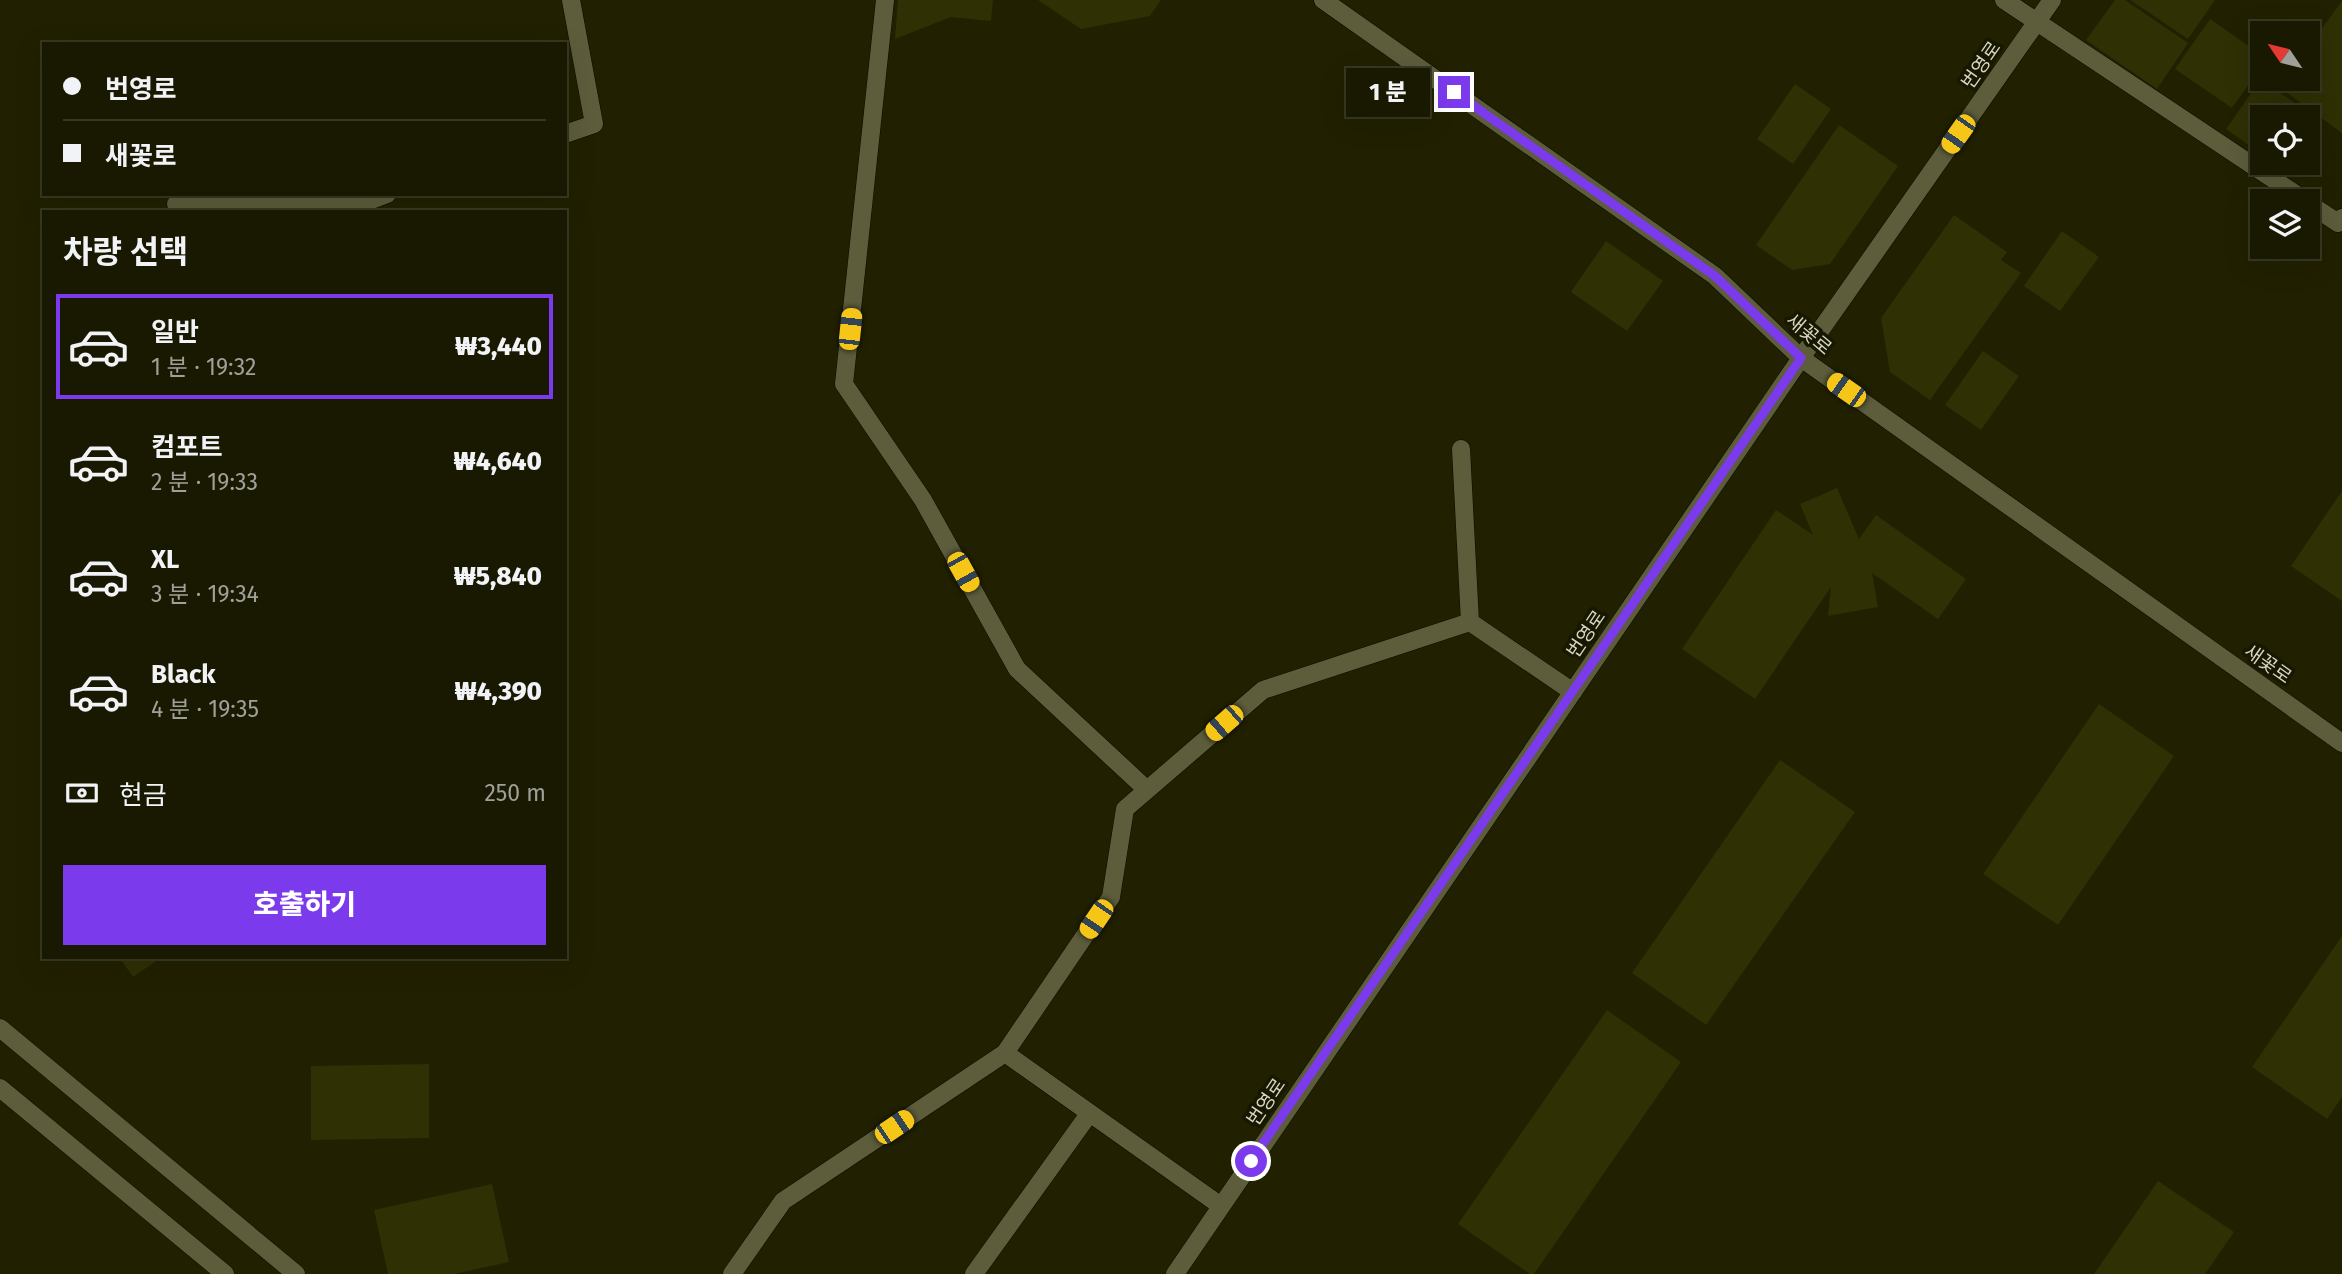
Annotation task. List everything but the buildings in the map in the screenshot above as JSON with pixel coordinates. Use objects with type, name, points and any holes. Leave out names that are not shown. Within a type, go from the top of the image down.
[{"type":"street","points":[[567,133],[594,124],[571,0]]},
{"type":"street","points":[[885,0],[844,384],[923,500],[1017,669],[1146,789]]},
{"type":"street","name":"새꽃로","points":[[1323,0],[1715,276],[1801,358],[2342,743]]},
{"type":"street","points":[[2004,0],[2288,189]]},
{"type":"street","name":"번영로","points":[[1175,1274],[1801,358],[2052,0]]},
{"type":"street","points":[[176,204],[370,200],[381,196]]},
{"type":"street","points":[[2320,209],[2340,220]]},
{"type":"street","points":[[1461,449],[1470,622]]},
{"type":"street","points":[[732,1274],[783,1201],[1005,1052],[1111,897],[1125,809],[1146,789],[1263,690],[1470,622]]},
{"type":"street","points":[[1470,622],[1573,692]]},
{"type":"street","points":[[0,1028],[296,1274]]},
{"type":"street","points":[[1005,1052],[1221,1206]]},
{"type":"street","points":[[0,1088],[225,1274]]},
{"type":"street","points":[[974,1274],[1089,1114]]},
{"type":"route","points":[[1251,1161],[1801,358],[1715,276],[1454,92]]}]
